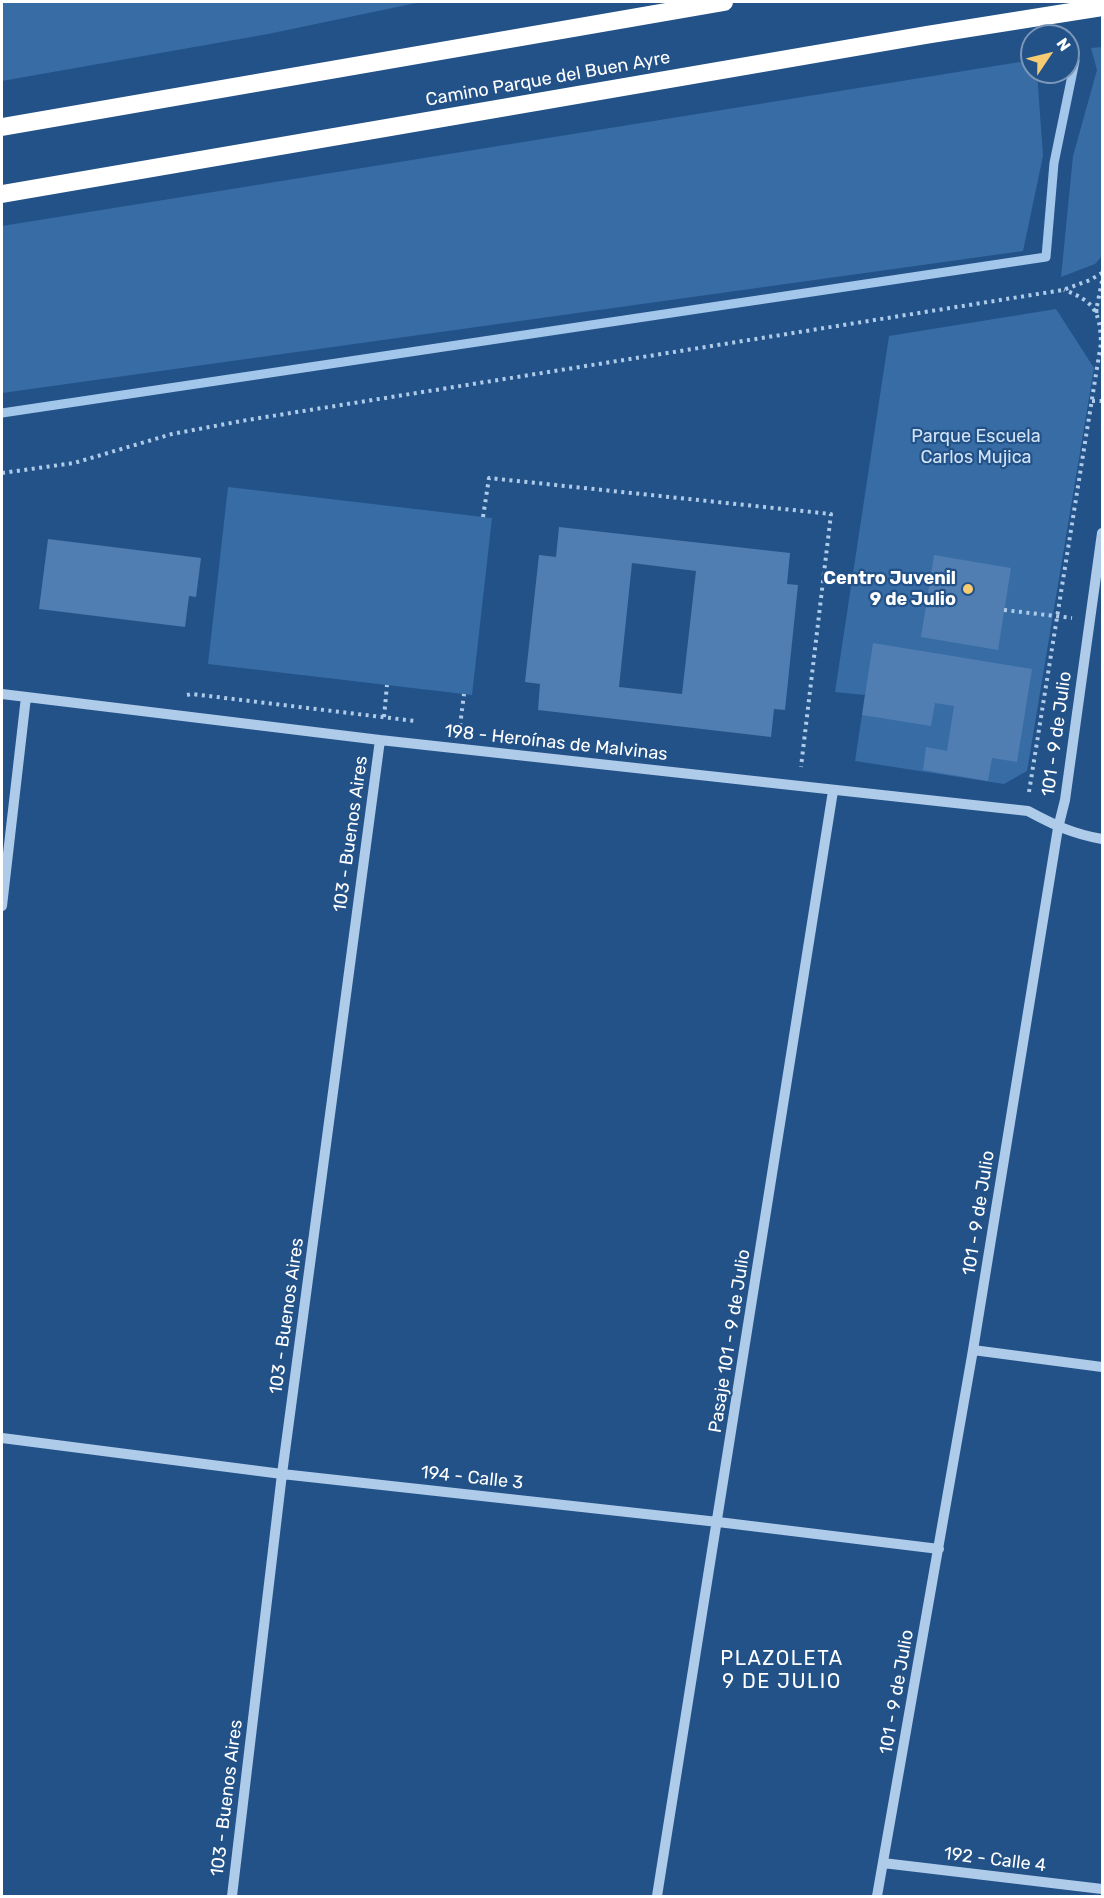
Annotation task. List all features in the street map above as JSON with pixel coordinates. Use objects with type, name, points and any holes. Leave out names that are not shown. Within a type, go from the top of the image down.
[{"type":"highway","points":[[2,127],[724,2]]},
{"type":"highway","name":"Camino Parque del Buen Ayre","points":[[2,194],[914,37],[1073,12],[1102,10]]},
{"type":"street","name":"101 - 9 de Julio","points":[[878,1896],[973,1350],[1058,828],[1065,800],[1102,533]]},
{"type":"street","name":"198 - Heroínas de Malvinas","points":[[2,694],[380,740],[1028,811],[1058,828],[1102,839]]},
{"type":"street","points":[[2,906],[26,697]]},
{"type":"street","name":"103 - Buenos Aires","points":[[232,1896],[282,1474],[380,740]]},
{"type":"street","name":"Pasaje 101 - 9 de Julio","points":[[657,1896],[833,791]]},
{"type":"street","points":[[973,1350],[1102,1367]]},
{"type":"street","name":"194 - Calle 3","points":[[2,1438],[282,1474],[939,1549]]},
{"type":"street","name":"192 - Calle 4","points":[[883,1863],[1102,1889]]},
{"type":"path","points":[[2,473],[74,463],[172,435],[247,420],[1063,290],[1102,273]]},
{"type":"path","points":[[1096,311],[1102,281]]},
{"type":"path","points":[[1028,811],[1101,343],[1101,322],[1096,311],[1081,297],[1063,290]]},
{"type":"path","points":[[1096,311],[1102,311]]},
{"type":"path","points":[[1092,401],[1102,401]]},
{"type":"path","points":[[483,517],[489,478],[831,514],[801,768]]},
{"type":"path","points":[[1004,610],[1090,620]]},
{"type":"path","points":[[384,717],[387,685]]},
{"type":"path","points":[[460,726],[464,694]]},
{"type":"green space","points":[[2,2],[421,2],[268,34],[2,81]]},
{"type":"green space","points":[[1102,47],[1102,256],[1095,264],[1061,277],[1073,156],[1097,70],[1091,48]]},
{"type":"green space","points":[[1020,62],[1020,84],[1038,84],[1043,156],[1023,251],[2,393],[2,226]]},
{"type":"green space","name":"Parque Escuela Carlos Mujica","points":[[1056,309],[1094,368],[1027,771],[1004,784],[855,761],[865,695],[835,692],[889,336]]},
{"type":"green space","points":[[228,487],[492,518],[472,695],[208,664]]},
{"type":"building","points":[[559,527],[790,553],[787,584],[798,585],[785,710],[774,709],[771,737],[538,710],[540,684],[525,682],[539,555],[556,557]],"holes":[[[632,563],[696,571],[682,694],[619,687]]]},
{"type":"building","points":[[48,539],[201,558],[196,597],[189,596],[185,627],[39,609]]},
{"type":"building","name":"Centro Juvenil 9 de Julio","points":[[934,555],[1011,568],[998,650],[921,637]]},
{"type":"building","points":[[873,643],[1032,669],[1017,762],[992,758],[988,781],[923,770],[926,747],[947,751],[954,706],[935,703],[931,726],[862,715]]},
{"type":"waterway","points":[[2,413],[1046,257],[1054,163],[1070,84]]},
{"type":"place","name":"Centro Juvenil 9 de Julio","points":[[968,589]]},
{"type":"district","name":"PLAZOLETA 9 DE JULIO","points":[[782,1670]]}]
